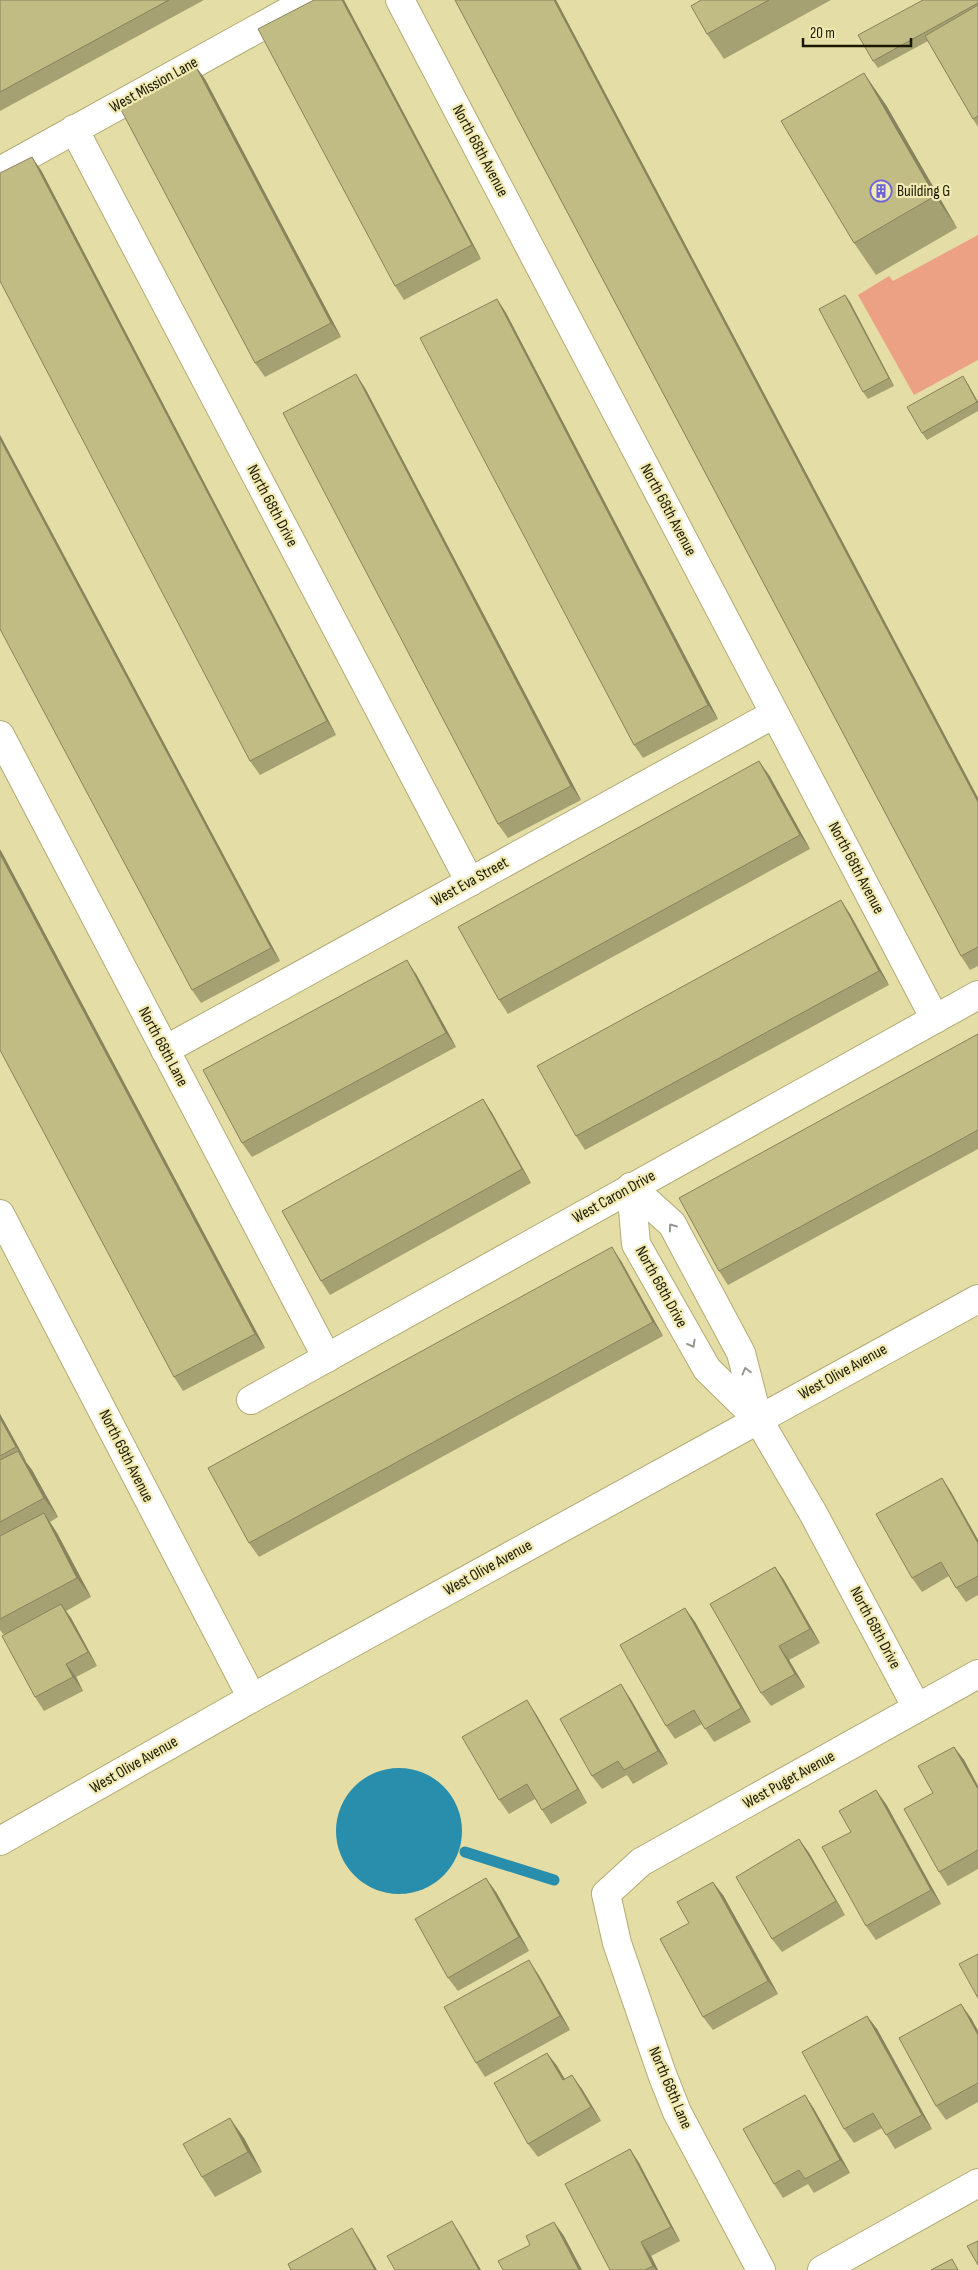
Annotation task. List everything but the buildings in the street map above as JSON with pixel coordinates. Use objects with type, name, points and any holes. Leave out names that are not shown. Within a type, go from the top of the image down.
[{"type":"street","name":"West Mission Lane","points":[[0,171],[309,0]]},
{"type":"street","name":"North 68th Avenue","points":[[400,0],[935,1019]]},
{"type":"street","name":"North 68th Drive","points":[[74,129],[470,882]]},
{"type":"street","name":"West Eva Street","points":[[165,1050],[774,714]]},
{"type":"street","name":"North 68th Lane","points":[[0,735],[327,1358]]},
{"type":"street","name":"West Caron Drive","points":[[251,1400],[978,996]]},
{"type":"street","name":"North 68th Drive","points":[[631,1188],[636,1244],[707,1369],[758,1419],[813,1513],[917,1708]]},
{"type":"street","name":"North 68th Drive","points":[[631,1188],[672,1224],[741,1353],[758,1419]]},
{"type":"street","name":"North 69th Avenue","points":[[0,1214],[252,1698]]},
{"type":"street","name":"West Olive Avenue","points":[[0,1840],[252,1698],[978,1299]]},
{"type":"street","name":"West Puget Avenue","points":[[606,1894],[641,1862],[978,1674]]},
{"type":"street","name":"North 68th Lane","points":[[606,1894],[617,1943],[674,2105],[761,2270]]},
{"type":"street","points":[[822,2270],[978,2182]]},
{"type":"shaded area","points":[[978,235],[978,360],[914,395],[858,295],[889,276],[893,281]]},
{"type":"water","points":[[399,1768],[423,1772],[444,1786],[458,1807],[462,1831],[458,1855],[444,1876],[423,1890],[399,1894],[375,1890],[354,1876],[340,1855],[336,1831],[340,1807],[354,1786],[375,1772]]},
{"type":"waterway","points":[[465,1852],[554,1880]]},
{"type":"place","name":"Building G","points":[[881,191]]}]
